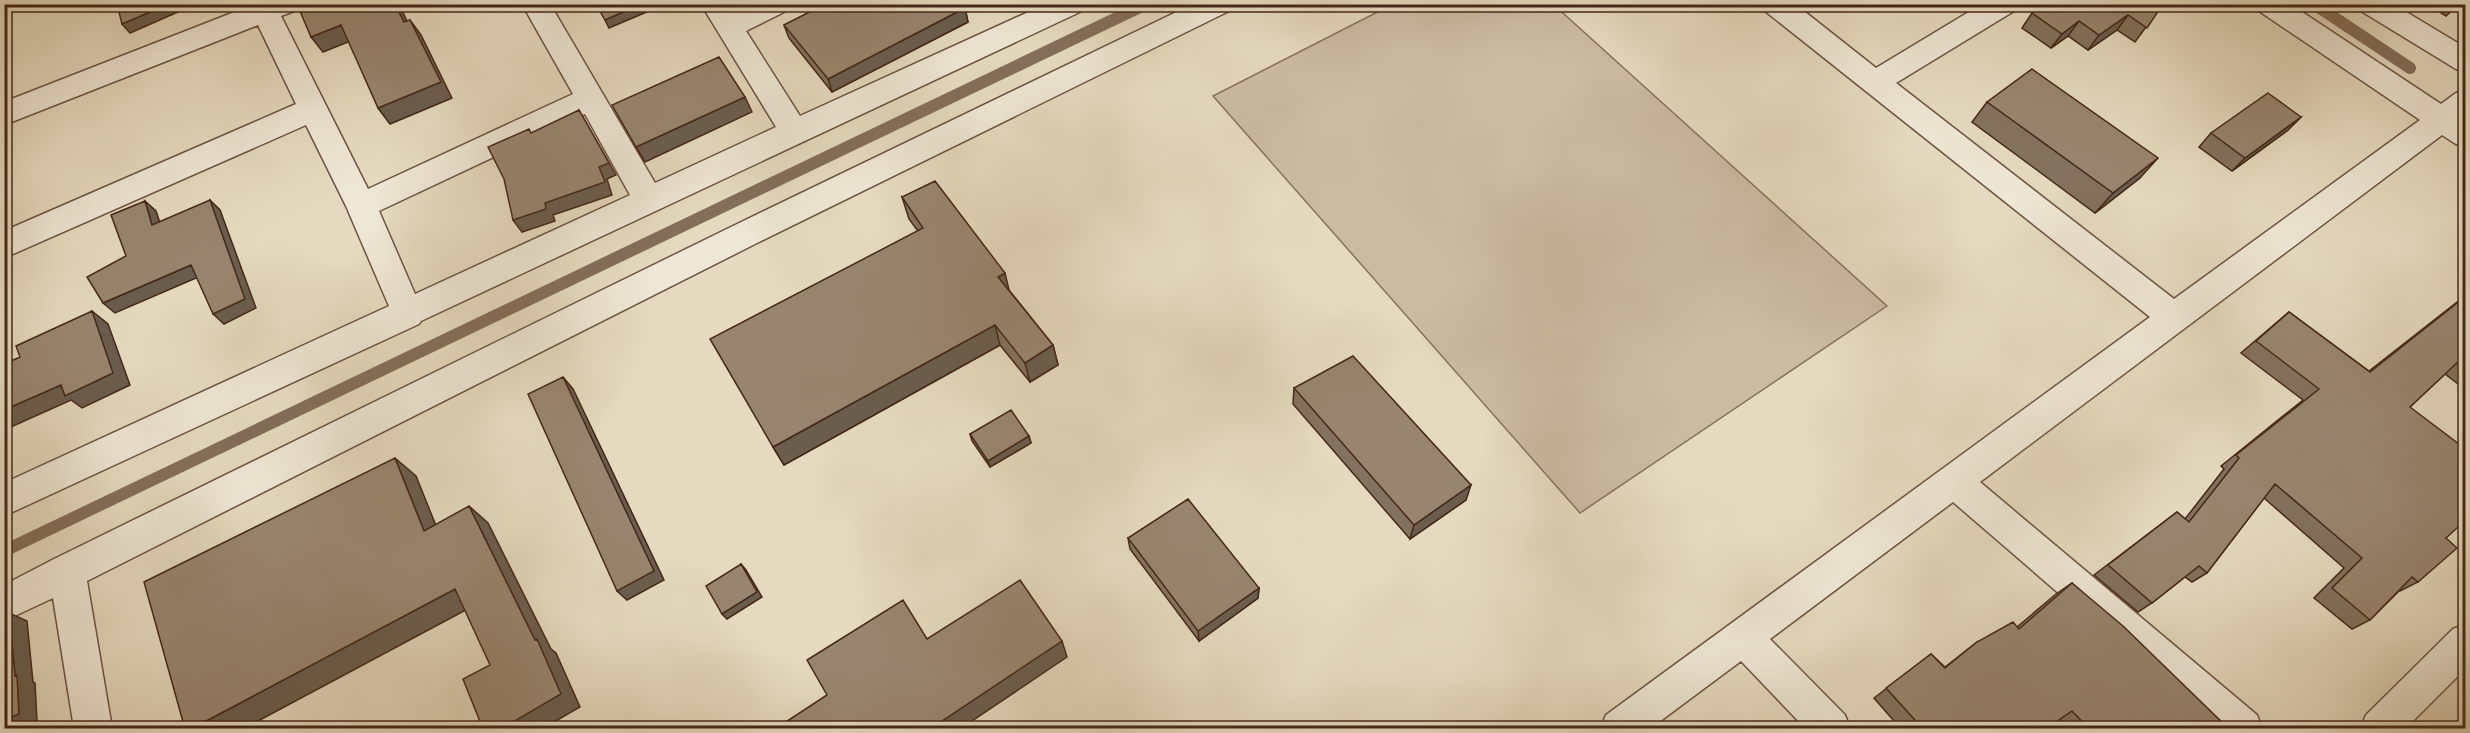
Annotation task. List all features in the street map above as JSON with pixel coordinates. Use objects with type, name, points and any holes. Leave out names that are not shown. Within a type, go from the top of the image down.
[{"type":"street","points":[[536,4],[648,198]]},
{"type":"street","points":[[776,4],[722,16],[795,133]]},
{"type":"street","points":[[4,500],[408,314],[648,198],[795,133],[1072,4]]},
{"type":"street","points":[[4,603],[744,235],[1219,4]]},
{"type":"street","points":[[1775,4],[2174,318]]},
{"type":"street","points":[[1874,83],[2004,4]]},
{"type":"street","points":[[1620,729],[2174,318],[2457,119],[2269,4]]},
{"type":"street","points":[[2371,4],[2466,62]]},
{"type":"street","points":[[4,114],[274,8],[311,110],[361,206],[408,314]]},
{"type":"street","points":[[361,206],[590,99]]},
{"type":"street","points":[[4,245],[311,110]]},
{"type":"street","points":[[1955,482],[2243,729]]},
{"type":"street","points":[[67,571],[93,729]]},
{"type":"street","points":[[1744,638],[1831,729]]},
{"type":"street","points":[[2380,729],[2466,642]]},
{"type":"shaded area","points":[[1393,4],[1554,5],[1887,306],[1580,513],[1213,96]]},
{"type":"building","points":[[117,4],[169,4],[122,24]]},
{"type":"building","points":[[297,4],[395,4],[404,22],[410,20],[441,82],[378,108],[341,25],[311,37]]},
{"type":"building","points":[[596,4],[641,4],[605,20]]},
{"type":"building","points":[[825,4],[962,4],[965,8],[828,79],[784,25]]},
{"type":"building","points":[[2045,4],[2163,4],[2147,28],[2128,15],[2099,35],[2079,21],[2062,34],[2032,13]]},
{"type":"building","points":[[719,57],[745,97],[636,147],[612,105]]},
{"type":"building","points":[[2032,69],[2158,158],[2113,193],[1987,102]]},
{"type":"building","points":[[2268,93],[2301,117],[2245,158],[2211,133]]},
{"type":"building","points":[[579,110],[609,163],[599,167],[605,182],[545,203],[546,209],[513,220],[504,179],[488,147],[529,129],[531,133]]},
{"type":"building","points":[[935,181],[1005,273],[998,277],[1053,345],[1025,363],[995,325],[773,447],[710,339],[923,228],[902,197]]},
{"type":"building","points":[[210,200],[245,299],[213,314],[191,265],[103,303],[87,277],[126,256],[111,215],[145,201],[152,225]]},
{"type":"building","points":[[2466,296],[2466,365],[2460,360],[2410,407],[2463,447],[2466,445],[2466,520],[2446,538],[2457,548],[2418,582],[2412,577],[2370,620],[2332,588],[2362,558],[2275,484],[2207,573],[2199,566],[2152,603],[2108,565],[2177,512],[2189,522],[2239,458],[2236,455],[2319,389],[2256,341],[2289,312],[2370,372]]},
{"type":"building","points":[[92,311],[113,373],[65,396],[61,385],[4,410],[4,364],[20,357],[16,346]]},
{"type":"building","points":[[1353,356],[1471,485],[1414,525],[1294,388]]},
{"type":"building","points":[[563,377],[654,571],[617,591],[528,394]]},
{"type":"building","points":[[1011,410],[1029,436],[988,461],[970,434]]},
{"type":"building","points":[[395,458],[424,531],[469,506],[535,640],[537,639],[561,694],[501,729],[483,729],[463,679],[490,665],[455,589],[191,729],[185,729],[144,582]]},
{"type":"building","points":[[1188,499],[1259,588],[1198,631],[1128,538]]},
{"type":"building","points":[[741,564],[757,592],[722,614],[706,586]]},
{"type":"building","points":[[1020,580],[1062,641],[930,729],[775,729],[827,695],[807,660],[903,600],[927,639]]},
{"type":"building","points":[[2072,583],[2123,626],[2229,729],[2089,729],[2072,711],[2046,729],[1923,729],[1886,688],[1931,654],[1945,668],[1977,642],[2013,622],[2019,629]]},
{"type":"building","points":[[9,613],[15,676],[17,675],[19,714],[4,720],[4,615]]},
{"type":"waterway","points":[[4,551],[1146,4]]},
{"type":"waterway","points":[[2314,4],[2410,68]]}]
